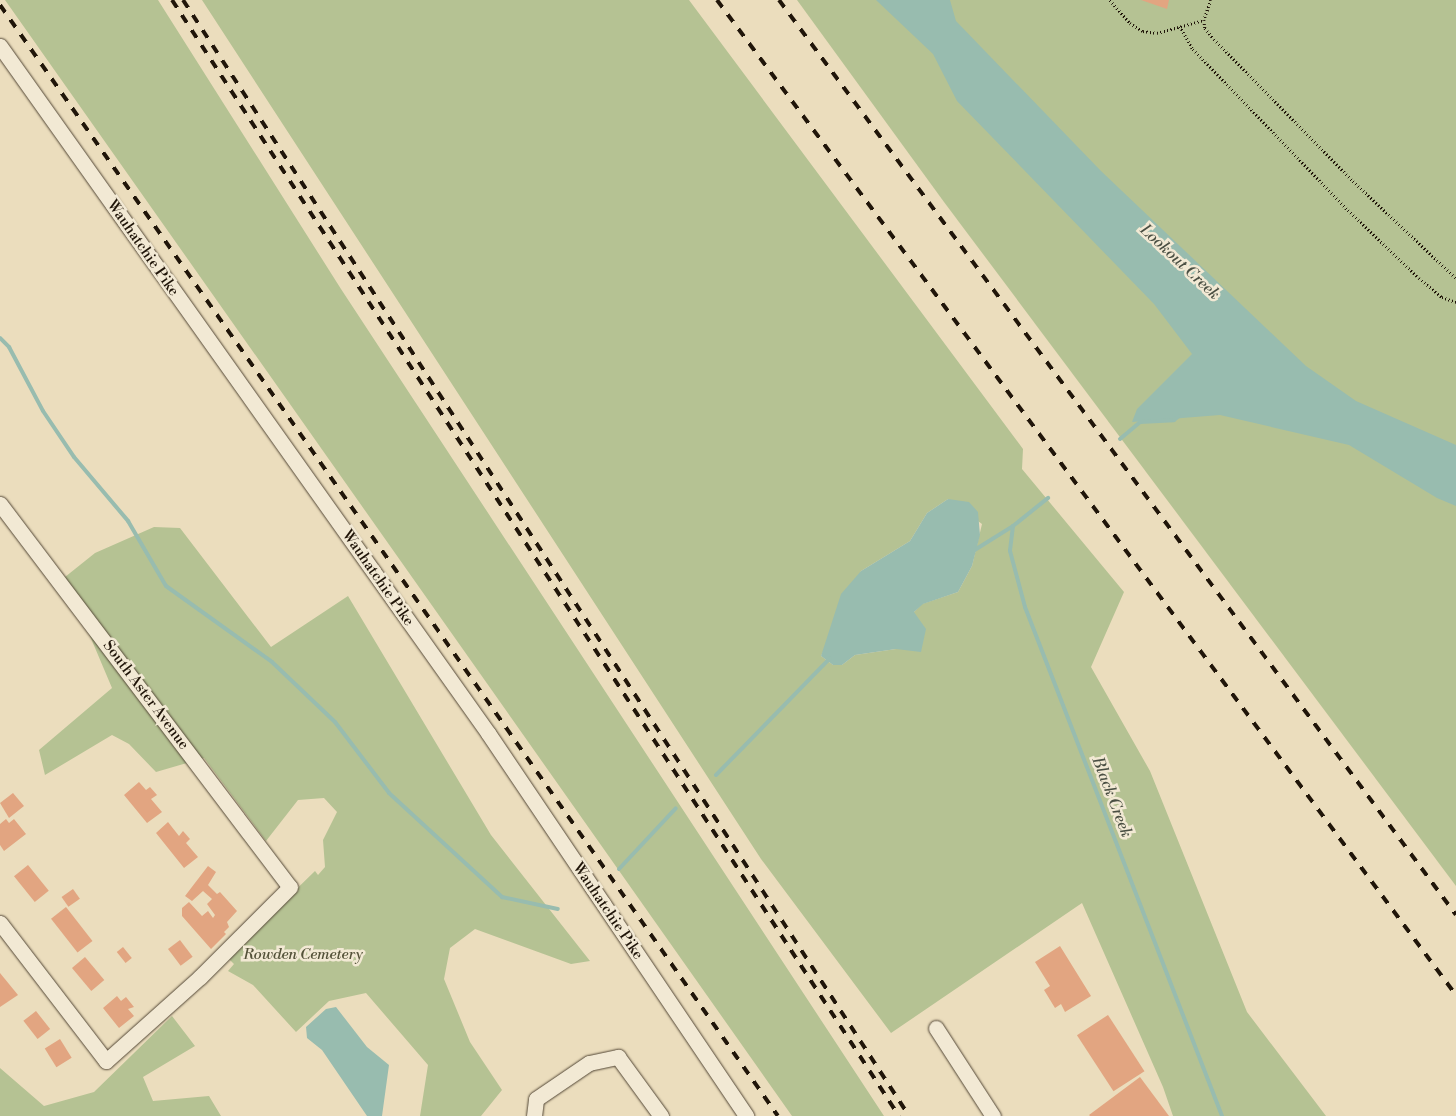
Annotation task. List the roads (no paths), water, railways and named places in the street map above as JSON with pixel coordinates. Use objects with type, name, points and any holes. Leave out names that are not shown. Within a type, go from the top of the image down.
[{"type":"street","name":"Wauhatchie Pike","points":[[0,46],[488,733],[746,1116]]},
{"type":"street","name":"South Aster Avenue","points":[[0,504],[290,887],[200,977],[106,1060],[0,922]]},
{"type":"street","points":[[936,1028],[993,1116]]},
{"type":"street","points":[[534,1116],[536,1099],[589,1063],[618,1057],[661,1116]]},
{"type":"water","name":"Lookout Creek","points":[[876,0],[950,0],[956,21],[1101,171],[1306,366],[1356,401],[1456,445],[1456,506],[1437,498],[1349,445],[1220,415],[1132,422],[1137,409],[1192,354],[1154,304],[957,101],[933,54]]},
{"type":"water","points":[[948,499],[969,502],[978,512],[980,535],[972,566],[958,592],[923,604],[914,612],[926,629],[921,652],[896,649],[855,655],[842,665],[833,665],[821,656],[841,594],[861,571],[910,541],[927,513]]},
{"type":"water","points":[[336,1007],[367,1047],[389,1065],[382,1116],[367,1116],[322,1050],[307,1038],[306,1027],[326,1009]]},
{"type":"waterway","points":[[0,338],[9,347],[43,411],[74,457],[128,521],[166,586],[272,662],[335,722],[389,793],[502,897],[558,909]]},
{"type":"waterway","name":"Black Creek","points":[[1120,439],[1140,422],[1174,420],[1179,416]]},
{"type":"waterway","name":"Black Creek","points":[[973,551],[1013,526],[1048,498]]},
{"type":"waterway","name":"Black Creek","points":[[1013,526],[1010,551],[1025,607],[1222,1116]]},
{"type":"waterway","points":[[716,775],[830,658]]},
{"type":"waterway","points":[[619,869],[676,808]]},
{"type":"railway","points":[[172,0],[899,1116]]},
{"type":"railway","points":[[183,0],[909,1116]]},
{"type":"railway","points":[[717,0],[1456,995]]},
{"type":"railway","points":[[779,0],[1456,915]]},
{"type":"railway","points":[[0,5],[778,1116]]},
{"type":"park label","name":"Rowden Cemetery","points":[[303,955]]}]
